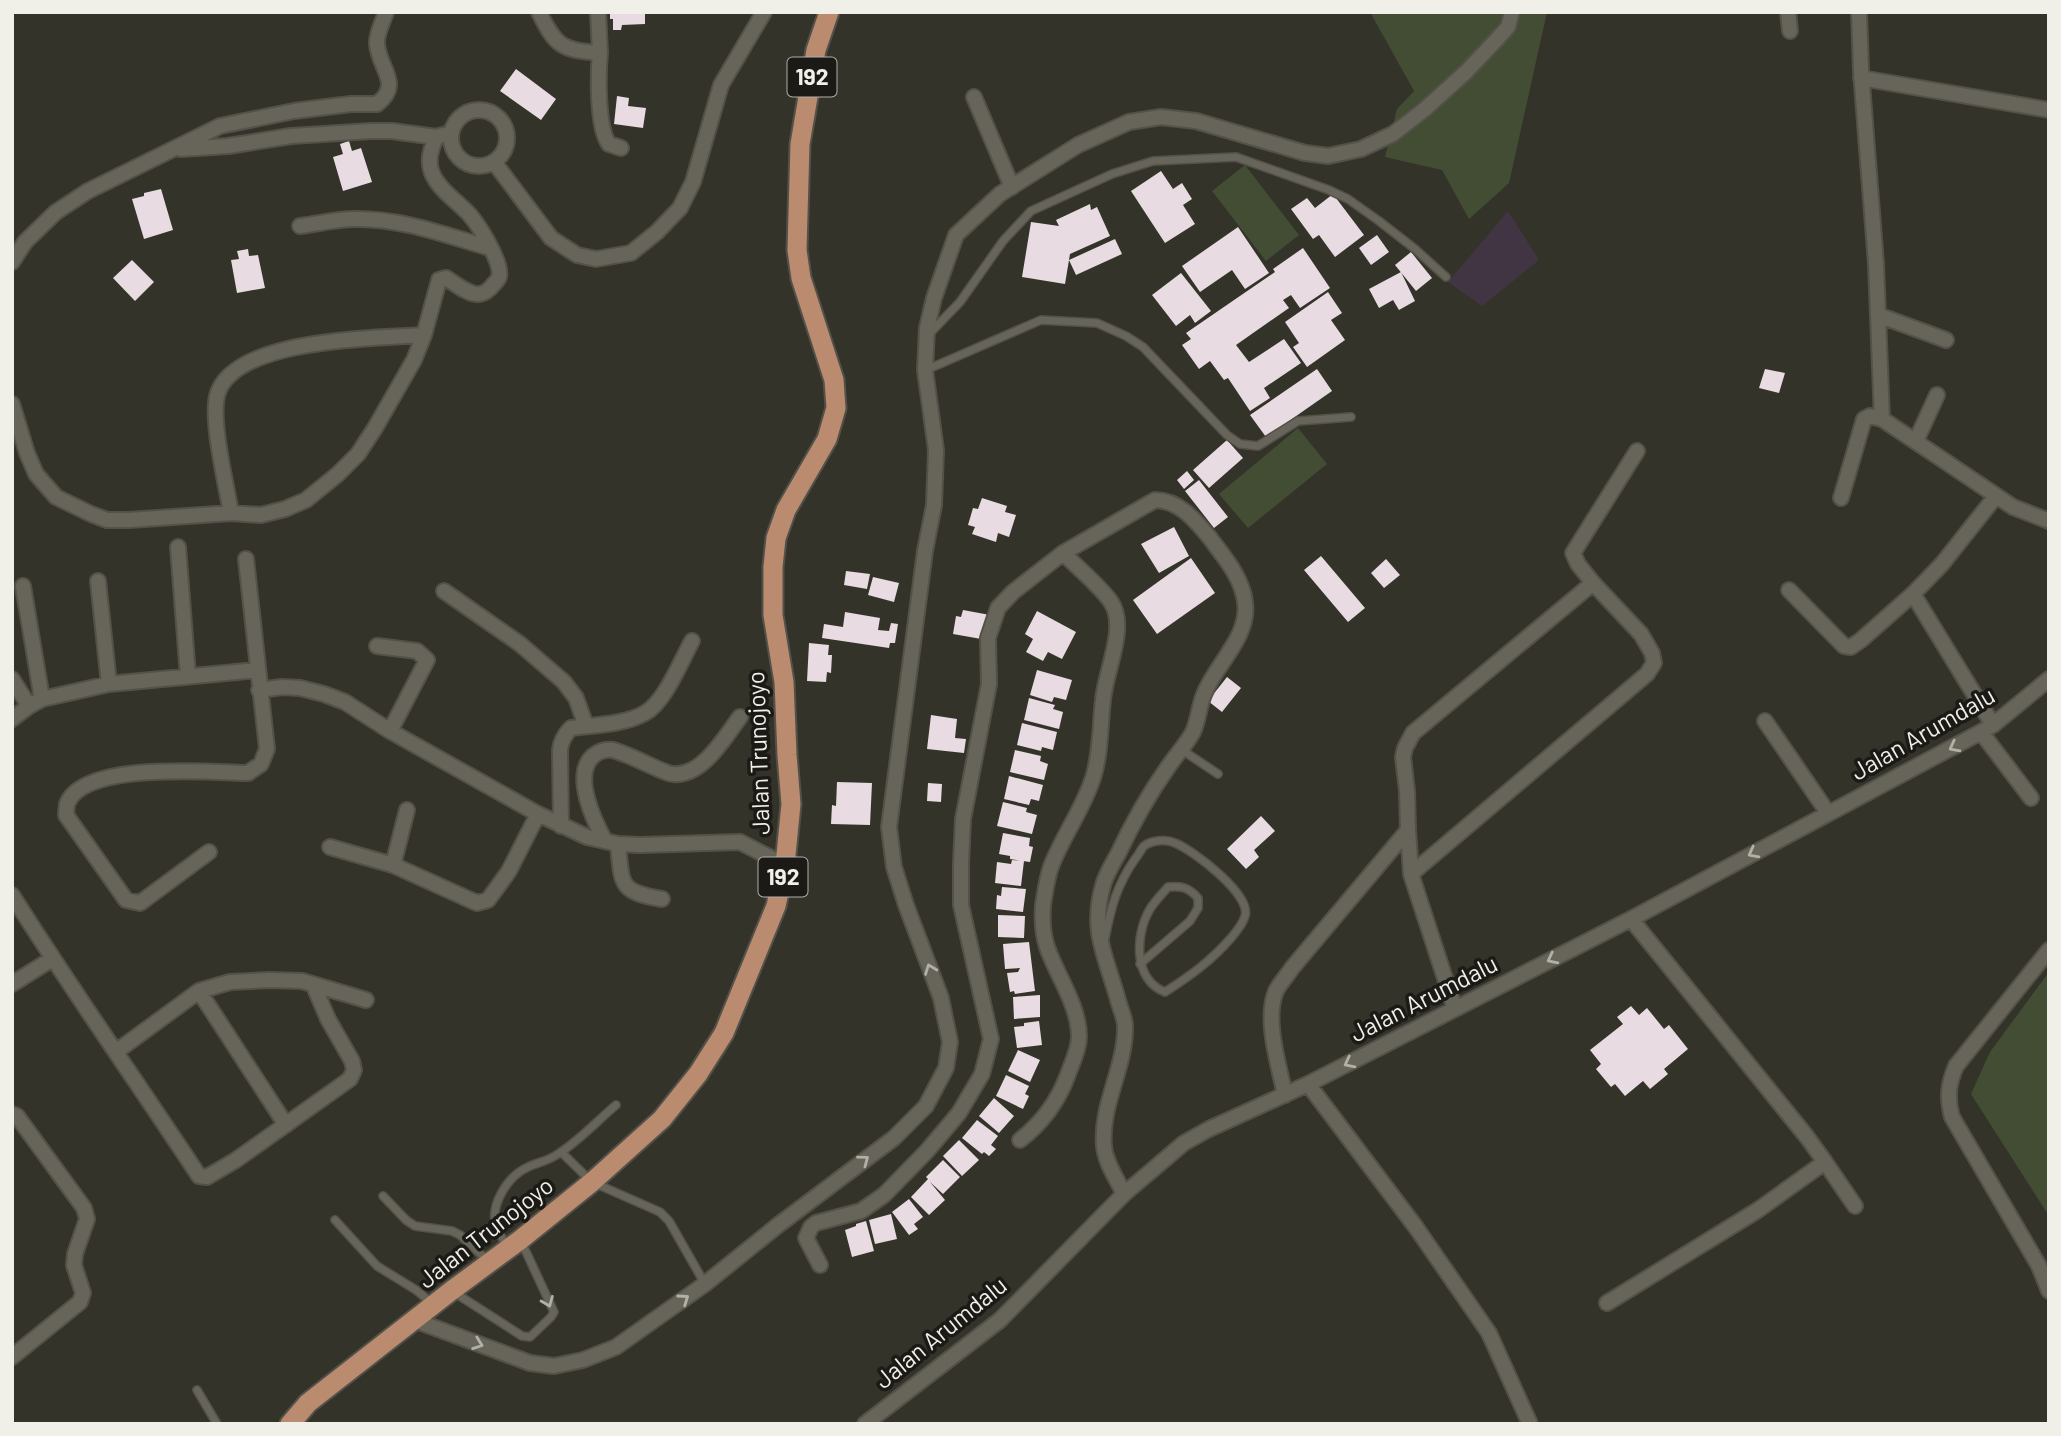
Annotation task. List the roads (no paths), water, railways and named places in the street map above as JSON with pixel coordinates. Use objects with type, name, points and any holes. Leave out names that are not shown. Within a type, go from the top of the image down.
[{"type":"main road","name":"Jalan Trunojoyo","points":[[290,1424],[308,1403],[515,1244],[592,1182],[662,1119],[698,1074],[724,1033],[776,906],[785,865],[791,804],[785,682],[773,615],[776,538],[786,510],[827,439],[836,408],[834,380],[798,269],[797,250],[800,144],[816,51],[830,12]]},
{"type":"street","points":[[12,262],[25,242],[56,212],[88,191],[220,126],[294,111],[351,104],[377,104],[388,94],[390,85],[376,41],[386,12]]},
{"type":"street","points":[[539,12],[549,33],[560,44],[573,51],[600,53]]},
{"type":"street","points":[[598,12],[602,130],[609,144],[621,148]]},
{"type":"street","points":[[494,162],[551,238],[577,255],[596,259],[631,253],[657,232],[680,208],[694,182],[722,85],[764,12]]},
{"type":"street","points":[[414,1320],[530,1363],[554,1366],[583,1360],[616,1347],[705,1284],[776,1226],[894,1138],[926,1106],[946,1068],[950,1042],[941,998],[905,905],[894,867],[889,827],[925,551],[934,505],[936,450],[925,370],[927,336],[934,298],[956,235],[1000,194],[1078,145],[1129,122],[1161,117],[1196,121],[1305,153],[1328,156],[1361,149],[1393,134],[1426,109],[1503,33],[1512,12]]},
{"type":"street","points":[[1788,12],[1790,31]]},
{"type":"street","points":[[1859,12],[1861,78],[1876,264],[1882,419]]},
{"type":"street","points":[[1861,78],[2049,110]]},
{"type":"street","points":[[974,97],[1012,187]]},
{"type":"street","points":[[474,110],[485,111],[503,122],[507,133],[506,144],[502,154],[494,162],[473,166],[463,162],[455,154],[451,144],[451,132],[455,122],[463,115],[474,110]]},
{"type":"street","points":[[172,149],[228,145],[291,136],[371,131],[436,137],[451,132]]},
{"type":"street","points":[[12,404],[36,474],[56,497],[107,520],[232,513],[261,515],[306,500],[358,454],[375,428],[414,360],[439,280],[446,278],[475,295],[490,289],[499,279],[497,262],[480,228],[432,174],[429,159],[436,137]]},
{"type":"street","points":[[300,226],[351,219],[387,220],[414,225],[490,248]]},
{"type":"street","points":[[1878,315],[1946,340]]},
{"type":"street","points":[[232,513],[215,416],[217,394],[226,380],[240,367],[257,358],[331,341],[424,335]]},
{"type":"street","points":[[1916,441],[1937,395]]},
{"type":"street","points":[[1841,498],[1864,419],[1870,416],[1882,419],[2013,507],[2049,521]]},
{"type":"street","points":[[1411,874],[1647,674],[1654,663],[1652,653],[1641,634],[1593,583],[1573,553],[1637,451]]},
{"type":"street","points":[[1789,590],[1844,646],[1851,647],[1913,594],[1942,564],[1996,496]]},
{"type":"street","points":[[820,1265],[806,1238],[811,1227],[816,1223],[861,1211],[884,1195],[959,1113],[982,1074],[991,1039],[961,905],[961,864],[963,819],[989,684],[988,638],[998,608],[1013,592],[1063,553],[1156,500],[1163,500],[1180,507],[1200,526],[1224,557],[1241,583],[1246,615],[1242,628],[1204,693],[1192,733],[1127,834],[1105,881],[1098,909],[1097,928],[1102,952],[1125,1024],[1121,1061],[1108,1108],[1104,1145],[1106,1156],[1125,1194]]},
{"type":"street","points":[[178,547],[188,676]]},
{"type":"street","points":[[1020,1140],[1035,1129],[1048,1114],[1063,1086],[1079,1037],[1075,1013],[1047,947],[1044,905],[1051,866],[1082,807],[1093,777],[1101,742],[1103,700],[1116,642],[1117,617],[1112,603],[1063,553]]},
{"type":"street","points":[[209,852],[140,903],[132,903],[125,900],[66,815],[67,804],[74,794],[87,785],[140,771],[248,773],[261,764],[267,749],[246,559]]},
{"type":"street","points":[[98,581],[109,684]]},
{"type":"street","points":[[1455,1009],[1411,874],[1408,791],[1403,757],[1405,748],[1413,733],[1593,583]]},
{"type":"street","points":[[23,586],[35,703]]},
{"type":"street","points":[[444,591],[520,644],[564,682],[576,698],[586,726]]},
{"type":"street","points":[[1913,594],[1987,729],[2031,798]]},
{"type":"street","points":[[561,826],[561,742],[571,728],[625,720],[646,713],[660,700],[692,641]]},
{"type":"street","points":[[377,646],[417,651],[427,660],[390,731]]},
{"type":"street","points":[[12,719],[35,703],[109,684],[257,670]]},
{"type":"street","points":[[12,679],[35,703]]},
{"type":"street","name":"Jalan Arumdalu","points":[[865,1424],[1000,1320],[1125,1194],[1184,1143],[1308,1084],[1631,919],[1987,729],[2049,679]]},
{"type":"street","points":[[260,690],[300,688],[345,702],[390,731],[538,814],[587,837],[611,843],[640,845],[740,842],[785,865]]},
{"type":"street","points":[[662,899],[630,891],[611,843],[592,816],[584,780],[588,762],[596,754],[608,749],[673,775],[686,772],[706,762],[740,717]]},
{"type":"street","points":[[1765,721],[1828,813]]},
{"type":"street","points":[[393,865],[407,810]]},
{"type":"street","points":[[330,847],[393,865],[477,902],[488,900],[509,871],[538,814]]},
{"type":"street","points":[[1285,1095],[1273,1037],[1272,1016],[1276,992],[1292,968],[1408,830]]},
{"type":"street","points":[[12,895],[52,959],[117,1051],[199,1176],[207,1177],[350,1079],[354,1070],[352,1061],[328,1019],[313,984]]},
{"type":"street","points":[[1631,919],[1807,1137],[1855,1206]]},
{"type":"street","points":[[2049,950],[1956,1066],[1948,1100],[1952,1117],[2039,1266],[2049,1291]]},
{"type":"street","points":[[12,984],[52,959]]},
{"type":"street","points":[[117,1051],[199,990],[230,982],[302,981],[366,1000]]},
{"type":"street","points":[[199,990],[286,1125]]},
{"type":"street","points":[[1308,1084],[1391,1194],[1489,1333],[1530,1424]]},
{"type":"street","points":[[12,1114],[17,1116],[84,1208],[88,1219],[75,1254],[74,1265],[83,1293],[80,1302],[12,1357]]},
{"type":"street","points":[[1607,1303],[1758,1210],[1825,1162]]},
{"type":"lane","points":[[927,336],[960,302],[1003,241],[1031,211],[1112,174],[1153,161],[1236,157],[1329,190],[1348,199],[1379,221],[1446,277]]},
{"type":"lane","points":[[925,370],[1041,320],[1097,323],[1126,335],[1143,347],[1227,435],[1240,444],[1258,446],[1298,421],[1351,417]]},
{"type":"lane","points":[[1182,750],[1218,774]]},
{"type":"lane","points":[[1102,952],[1111,907],[1123,876],[1144,846],[1159,840],[1173,842],[1204,860],[1245,903],[1246,915],[1216,956],[1165,992],[1159,990],[1148,980],[1140,964],[1141,936],[1149,910],[1168,887],[1181,886],[1191,891],[1198,898],[1198,908],[1190,921],[1140,964]]},
{"type":"lane","points":[[451,1291],[522,1336],[530,1337],[551,1317],[554,1312],[515,1244],[496,1228],[497,1203],[511,1178],[529,1166],[547,1162],[616,1105]]},
{"type":"lane","points":[[561,1152],[592,1182],[660,1212],[669,1221],[705,1284]]},
{"type":"lane","points":[[383,1196],[415,1226],[460,1234],[489,1263]]},
{"type":"lane","points":[[335,1220],[377,1266],[433,1305]]},
{"type":"lane","points":[[197,1390],[217,1424]]}]
